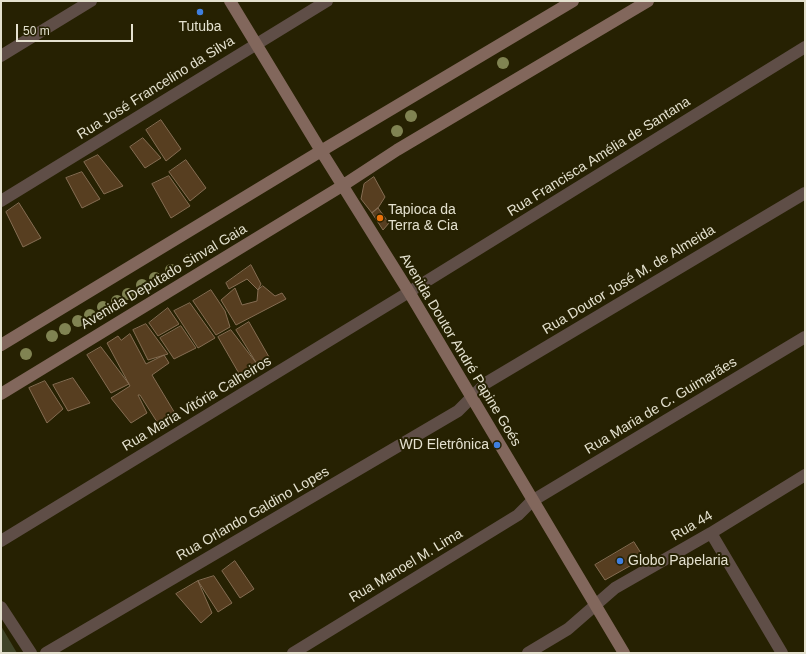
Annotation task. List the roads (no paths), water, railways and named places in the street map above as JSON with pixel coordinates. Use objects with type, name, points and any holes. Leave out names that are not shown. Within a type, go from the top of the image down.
[{"type":"street","points":[[1,56],[91,1]]},
{"type":"street","name":"Avenida Doutor André Papine Goés","points":[[230,1],[342,186],[409,292],[532,501],[624,653]]},
{"type":"street","name":"Rua José Francelino da Silva","points":[[1,201],[327,1]]},
{"type":"street","name":"Avenida Deputado Sinval Gaia","points":[[1,345],[321,151],[574,1]]},
{"type":"street","name":"Avenida Deputado Sinval Gaia","points":[[1,394],[342,186],[397,150],[648,1]]},
{"type":"street","name":"Rua Francisca Amélia de Santana","points":[[409,292],[805,47]]},
{"type":"street","name":"Rua Doutor José M. de Almeida","points":[[471,397],[486,383],[805,193]]},
{"type":"street","name":"Rua Maria Vitória Calheiros","points":[[1,541],[409,292]]},
{"type":"street","name":"Rua Maria de C. Guimarães","points":[[532,501],[805,337]]},
{"type":"street","name":"Rua Orlando Galdino Lopes","points":[[46,653],[458,411],[471,397]]},
{"type":"street","name":"Rua 44","points":[[528,653],[568,629],[615,588],[710,533],[805,475]]},
{"type":"street","name":"Rua Manoel M. Lima","points":[[293,653],[518,515],[532,501]]},
{"type":"street","points":[[710,533],[782,653]]},
{"type":"street","points":[[1,607],[31,653]]},
{"type":"place","name":"Tutuba","points":[[200,12]]},
{"type":"place","name":"Tapioca da Terra & Cia","points":[[380,218]]},
{"type":"place","name":"WD Eletrônica","points":[[497,445]]},
{"type":"place","name":"Globo Papelaria","points":[[620,561]]}]
